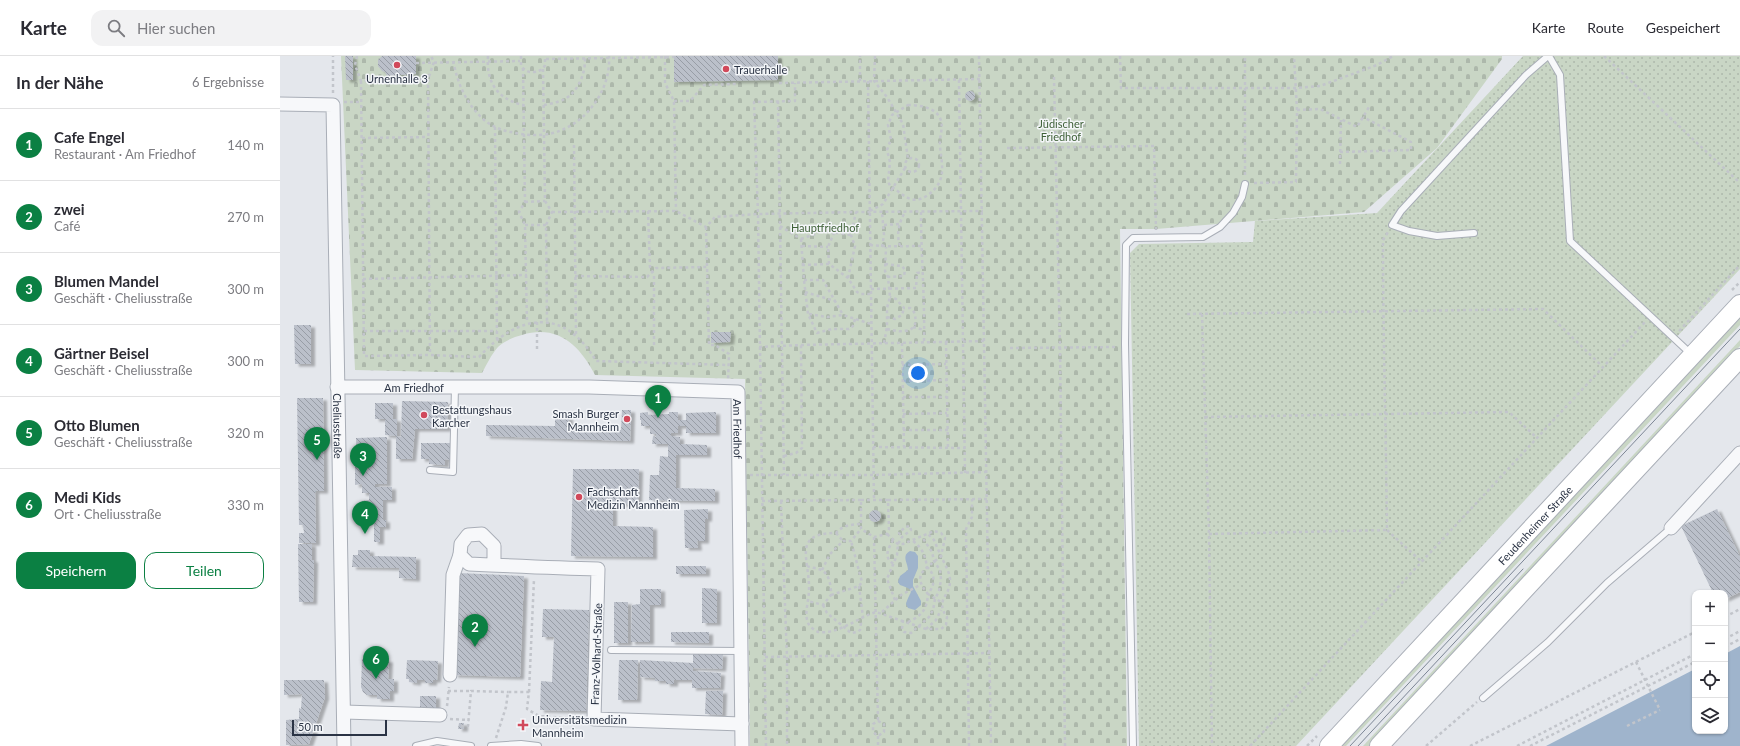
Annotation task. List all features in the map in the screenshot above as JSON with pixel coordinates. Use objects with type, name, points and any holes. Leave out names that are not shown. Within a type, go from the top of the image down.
[{"type":"main road","name":"Feudenheimer Straße","points":[[1329,746],[1740,304]]},
{"type":"main road","points":[[1380,746],[1740,358]]},
{"type":"street","points":[[280,104],[333,105]]},
{"type":"street","name":"Cheliusstraße","points":[[333,105],[344,746]]},
{"type":"street","name":"Am Friedhof","points":[[338,387],[589,387],[738,392],[742,746]]},
{"type":"street","points":[[1671,528],[1740,453]]},
{"type":"street","points":[[450,675],[453,575],[460,555],[461,544],[468,535],[482,534],[494,546],[494,565]]},
{"type":"street","name":"Franz-Volhard-Straße","points":[[460,555],[468,564],[598,569],[594,720],[742,724]]},
{"type":"street","points":[[344,712],[443,715]]},
{"type":"lane","points":[[1474,233],[1437,236],[1409,231],[1392,225],[1401,211],[1521,81],[1548,56],[1560,75],[1570,241],[1692,355]]},
{"type":"lane","points":[[1133,746],[1125,344],[1126,245],[1133,238],[1156,236],[1203,237],[1220,227],[1233,213],[1242,197],[1245,184]]},
{"type":"lane","points":[[430,470],[453,472],[455,387]]},
{"type":"lane","points":[[1483,698],[1548,642],[1607,584],[1671,528]]},
{"type":"lane","points":[[611,650],[741,651]]},
{"type":"lane","points":[[416,746],[437,741],[471,746]]},
{"type":"lane","points":[[491,746],[521,744],[538,746]]},
{"type":"path","points":[[333,56],[333,105]]},
{"type":"path","points":[[357,56],[355,65],[361,81],[364,356],[430,355],[479,357],[497,339],[513,329],[528,323],[547,322],[576,335],[588,346],[596,361],[728,365]]},
{"type":"path","points":[[430,355],[428,80],[434,62],[431,56]]},
{"type":"path","points":[[488,56],[489,78],[498,93],[511,102],[523,105]]},
{"type":"path","points":[[521,56],[520,61],[523,68],[525,202],[519,212],[525,224],[528,323]]},
{"type":"path","points":[[860,56],[860,82]]},
{"type":"path","points":[[875,56],[874,81],[887,97],[903,124],[908,159]]},
{"type":"path","points":[[979,56],[983,211],[991,746]]},
{"type":"path","points":[[1120,56],[1121,88],[1296,88],[1320,86],[1377,65],[1393,56]]},
{"type":"path","points":[[1245,56],[1245,184],[1296,182],[1297,110],[1294,56]]},
{"type":"path","points":[[1604,56],[1740,183]]},
{"type":"path","points":[[544,105],[562,101],[574,90],[583,75],[585,57]]},
{"type":"path","points":[[453,61],[458,84],[468,102],[480,116],[500,130],[524,136],[564,130],[583,117],[597,100],[606,80],[609,57]]},
{"type":"path","points":[[665,57],[665,83],[674,101],[676,211]]},
{"type":"path","points":[[552,212],[545,201],[543,69],[545,58],[674,57]]},
{"type":"path","points":[[416,63],[453,61],[520,61]]},
{"type":"path","points":[[523,68],[528,72],[533,73],[543,69]]},
{"type":"path","points":[[1054,77],[1060,347],[1065,746]]},
{"type":"path","points":[[779,83],[980,79]]},
{"type":"path","points":[[361,81],[428,80]]},
{"type":"path","points":[[959,80],[965,473]]},
{"type":"path","points":[[868,82],[874,500]]},
{"type":"path","points":[[766,746],[758,214],[754,102],[795,101],[795,83]]},
{"type":"path","points":[[674,101],[690,101],[704,85],[736,84]]},
{"type":"path","points":[[778,101],[784,475]]},
{"type":"path","points":[[918,104],[938,115],[942,125],[939,143],[942,176],[937,189],[924,198],[911,199],[894,188],[890,186],[888,181],[890,162],[887,150],[891,139],[888,125],[890,119],[897,112],[908,105],[918,104]]},
{"type":"path","points":[[1297,110],[1320,109],[1357,127],[1369,107]]},
{"type":"path","points":[[1340,152],[1411,150],[1411,142],[1363,117]]},
{"type":"path","points":[[1340,164],[1341,120]]},
{"type":"path","points":[[495,126],[497,339]]},
{"type":"path","points":[[362,138],[428,137]]},
{"type":"path","points":[[574,145],[576,335]]},
{"type":"path","points":[[1007,148],[1154,146],[1156,236]]},
{"type":"path","points":[[870,212],[883,204],[894,188],[905,168],[905,161],[912,157],[916,158],[919,162],[917,170],[913,172],[905,168]]},
{"type":"path","points":[[525,202],[545,201]]},
{"type":"path","points":[[648,211],[650,267],[654,276],[654,345]]},
{"type":"path","points":[[552,212],[676,211],[706,227]]},
{"type":"path","points":[[727,392],[729,354],[715,345],[709,345],[706,227],[715,217],[758,214],[983,211]]},
{"type":"path","points":[[547,322],[546,225],[552,212]]},
{"type":"path","points":[[848,278],[855,246],[851,235],[856,212]]},
{"type":"path","points":[[882,212],[884,225],[882,247]]},
{"type":"path","points":[[900,246],[898,239],[899,224],[904,212]]},
{"type":"path","points":[[921,212],[924,343]]},
{"type":"path","points":[[525,224],[546,225]]},
{"type":"path","points":[[884,225],[899,224]]},
{"type":"path","points":[[1387,530],[1383,310],[1384,240],[1392,225]]},
{"type":"path","points":[[780,226],[801,239]]},
{"type":"path","points":[[801,239],[824,230],[851,235]]},
{"type":"path","points":[[828,264],[828,247],[834,233]]},
{"type":"path","points":[[801,239],[802,265],[808,314],[817,332],[832,329],[849,329],[853,326],[855,319]]},
{"type":"path","points":[[802,246],[828,247]]},
{"type":"path","points":[[870,246],[921,246]]},
{"type":"path","points":[[884,343],[887,329],[887,308],[890,297],[888,277],[885,271],[886,247]]},
{"type":"path","points":[[802,265],[828,264],[848,278],[857,292],[861,294],[871,294]]},
{"type":"path","points":[[885,264],[902,266],[905,270],[904,276],[888,277]]},
{"type":"path","points":[[1673,337],[1740,265]]},
{"type":"path","points":[[575,276],[647,277],[656,268],[708,267]]},
{"type":"path","points":[[871,289],[889,290],[916,288],[917,273],[922,272]]},
{"type":"path","points":[[363,279],[527,275]]},
{"type":"path","points":[[804,280],[823,280],[843,315]]},
{"type":"path","points":[[805,292],[835,301]]},
{"type":"path","points":[[887,329],[895,332],[906,332],[914,327],[916,316],[910,308],[904,308],[896,299],[890,297]]},
{"type":"path","points":[[887,317],[895,319],[902,315],[904,308]]},
{"type":"path","points":[[1187,314],[1383,310],[1543,309],[1602,366]]},
{"type":"path","points":[[808,314],[827,317],[843,315],[871,324]]},
{"type":"path","points":[[1202,314],[1209,534],[1212,746]]},
{"type":"path","points":[[1250,746],[1537,438],[1602,366],[1651,316]]},
{"type":"path","points":[[537,322],[537,352]]},
{"type":"path","points":[[914,327],[924,330]]},
{"type":"path","points":[[364,331],[497,331]]},
{"type":"path","points":[[759,347],[985,341]]},
{"type":"path","points":[[946,342],[948,448]]},
{"type":"path","points":[[902,343],[904,447]]},
{"type":"path","points":[[784,456],[796,453],[802,448],[801,345]]},
{"type":"path","points":[[1010,348],[1118,347]]},
{"type":"path","points":[[902,365],[946,364]]},
{"type":"path","points":[[903,381],[947,380]]},
{"type":"path","points":[[903,397],[947,397]]},
{"type":"path","points":[[1205,417],[1509,412],[1537,438]]},
{"type":"path","points":[[903,414],[947,413]]},
{"type":"path","points":[[904,430],[948,430]]},
{"type":"path","points":[[873,447],[965,448]]},
{"type":"path","points":[[740,475],[874,475],[986,472]]},
{"type":"path","points":[[969,746],[966,529],[972,517],[972,499]]},
{"type":"path","points":[[762,501],[987,499]]},
{"type":"path","points":[[861,500],[861,529],[874,537],[886,534],[889,529],[888,500]]},
{"type":"path","points":[[781,501],[787,657],[787,746]]},
{"type":"path","points":[[836,533],[840,528],[848,525],[860,524]]},
{"type":"path","points":[[895,600],[887,582],[897,555],[898,544],[902,537],[911,530],[910,526],[901,529],[899,533],[902,537]]},
{"type":"path","points":[[851,541],[861,529]]},
{"type":"path","points":[[1209,534],[1387,530],[1422,562]]},
{"type":"path","points":[[898,544],[922,537],[934,531],[941,533],[944,538],[944,544],[940,556],[921,574],[919,586],[941,602]]},
{"type":"path","points":[[843,541],[836,533],[825,533],[814,536],[807,543],[805,551],[809,579],[807,621],[810,626],[818,632],[827,632],[844,627],[876,612],[903,620],[926,630],[941,629],[946,624],[947,617],[941,610]]},
{"type":"path","points":[[886,534],[898,544]]},
{"type":"path","points":[[926,630],[936,620],[941,610],[941,602],[948,591],[950,580],[948,571],[940,556],[936,544],[928,534]]},
{"type":"path","points":[[874,537],[878,721]]},
{"type":"path","points":[[903,620],[902,629],[907,633],[911,633],[929,617],[933,610],[935,599],[940,591],[940,570],[934,561],[932,552],[922,537]]},
{"type":"path","points":[[893,540],[887,550],[887,556],[889,561],[894,564]]},
{"type":"path","points":[[908,622],[923,613],[926,608],[928,594],[932,589],[934,579],[932,571],[927,567],[926,557],[922,548],[913,540]]},
{"type":"path","points":[[822,570],[830,554],[843,541],[851,541]]},
{"type":"path","points":[[851,541],[862,582],[859,586],[864,617]]},
{"type":"path","points":[[807,566],[822,570],[830,582],[832,595]]},
{"type":"path","points":[[534,567],[527,709],[539,716],[594,720]]},
{"type":"path","points":[[823,605],[832,595],[859,586]]},
{"type":"path","points":[[882,613],[907,591],[919,586]]},
{"type":"path","points":[[808,601],[823,605],[827,613],[851,632],[857,632],[861,626],[859,620]]},
{"type":"path","points":[[1728,615],[1740,609]]},
{"type":"path","points":[[1728,637],[1740,631]]},
{"type":"path","points":[[1470,746],[1692,634]]},
{"type":"path","points":[[1728,645],[1740,639]]},
{"type":"path","points":[[765,657],[990,653]]},
{"type":"path","points":[[1517,746],[1692,656]]},
{"type":"path","points":[[1627,726],[1660,710],[1636,662]]},
{"type":"path","points":[[1530,746],[1692,664]]},
{"type":"path","points":[[450,675],[443,715],[448,719],[469,720]]},
{"type":"path","points":[[1655,675],[1658,681]]},
{"type":"path","points":[[448,691],[529,692]]},
{"type":"path","points":[[461,726],[468,726],[471,691]]},
{"type":"path","points":[[497,733],[506,707],[508,692]]},
{"type":"path","points":[[1426,746],[1483,698]]},
{"type":"path","points":[[1570,719],[1573,724]]},
{"type":"path","points":[[878,721],[873,724],[873,732],[878,736]]},
{"type":"path","points":[[878,721],[884,724],[884,732],[878,736]]},
{"type":"path","points":[[878,736],[878,746]]},
{"type":"green space","name":"Hauptfriedhof","points":[[341,56],[1502,56],[1502,59],[1437,148],[1364,212],[1156,229],[1120,229],[1127,746],[750,746],[745,379],[595,375],[582,355],[566,340],[557,335],[535,332],[512,338],[503,343],[493,353],[482,373],[355,370]]},
{"type":"green space","points":[[1523,56],[1740,56],[1740,269],[1296,746],[1139,746],[1130,253],[1139,244],[1253,242],[1255,221],[1377,213]]},
{"type":"green space","points":[[1740,315],[1740,325],[1346,746],[1339,746]]},
{"type":"green space","points":[[1740,340],[1740,346],[1369,746],[1363,746]]},
{"type":"water","points":[[910,551],[915,552],[918,556],[918,568],[913,580],[913,586],[921,601],[921,605],[915,610],[908,608],[906,604],[911,592],[910,590],[900,585],[898,582],[900,576],[908,570],[905,557]]},
{"type":"water","points":[[1740,646],[1740,746],[1546,746],[1692,671],[1692,734],[1728,734],[1728,652]]},
{"type":"building","points":[[345,56],[353,56],[353,80],[346,80]]},
{"type":"building","name":"Urnenhalle 3","points":[[382,56],[416,56],[416,74],[387,76],[378,66],[378,60]]},
{"type":"building","name":"Trauerhalle","points":[[674,56],[778,56],[778,80],[674,82]]},
{"type":"building","points":[[968,91],[972,91],[974,92],[974,100],[968,101],[965,98],[965,94]]},
{"type":"building","points":[[294,325],[311,325],[311,364],[295,364]]},
{"type":"building","points":[[711,332],[731,332],[730,342],[711,343]]},
{"type":"building","points":[[297,398],[323,398],[324,491],[315,491],[316,543],[299,543],[299,533],[304,533],[303,525],[299,525]]},
{"type":"building","name":"Bestattungshaus Karcher","points":[[402,401],[448,402],[447,429],[415,429],[412,459],[396,459],[396,436],[401,437]]},
{"type":"building","points":[[375,403],[393,403],[393,419],[397,419],[397,436],[385,435],[385,419],[375,419]]},
{"type":"building","points":[[622,410],[631,410],[630,441],[486,436],[486,425],[555,426],[555,417],[569,417],[569,429],[621,430]]},
{"type":"building","points":[[648,412],[648,415],[678,412],[678,420],[686,420],[686,413],[716,412],[716,433],[686,433],[686,426],[678,426],[678,433],[671,433],[671,436],[680,437],[680,444],[707,445],[707,455],[676,455],[676,488],[715,489],[715,501],[649,500],[650,475],[659,475],[660,456],[668,457],[668,444],[652,444],[653,436],[656,437],[656,434],[650,434],[650,426],[641,426],[640,420],[640,413]]},
{"type":"building","points":[[387,437],[387,484],[375,484],[375,487],[392,487],[392,500],[383,500],[383,520],[386,520],[386,527],[380,527],[380,542],[374,542],[374,521],[362,521],[362,501],[369,500],[369,493],[362,493],[362,484],[355,485],[355,467],[357,467],[356,438]]},
{"type":"building","points":[[421,443],[451,443],[451,460],[445,459],[445,465],[429,464],[429,459],[421,459]]},
{"type":"building","points":[[573,469],[639,469],[638,505],[613,504],[613,526],[653,527],[653,557],[571,556]]},
{"type":"building","points":[[708,509],[708,519],[705,519],[705,541],[697,541],[698,548],[685,548],[684,510]]},
{"type":"building","points":[[1717,509],[1740,557],[1740,592],[1728,598],[1728,590],[1712,590],[1681,526]]},
{"type":"building","points":[[873,510],[877,510],[881,516],[877,522],[873,522],[869,518],[869,514]]},
{"type":"building","points":[[298,544],[312,544],[312,560],[314,560],[313,602],[299,602]]},
{"type":"building","points":[[358,550],[370,550],[370,556],[416,557],[416,579],[399,578],[399,568],[352,567],[353,555],[358,555]]},
{"type":"building","points":[[676,566],[706,566],[706,574],[676,574]]},
{"type":"building","points":[[458,573],[524,576],[520,677],[454,675]]},
{"type":"building","points":[[702,588],[717,589],[717,623],[702,623]]},
{"type":"building","points":[[640,589],[661,589],[661,605],[650,605],[650,642],[631,642],[632,605],[640,604]]},
{"type":"building","points":[[614,602],[628,602],[628,643],[614,643]]},
{"type":"building","points":[[543,609],[589,610],[586,711],[540,710],[541,681],[552,682],[554,637],[542,637]]},
{"type":"building","points":[[671,632],[709,632],[709,643],[671,642]]},
{"type":"building","points":[[693,653],[723,654],[722,669],[693,668],[693,671],[721,673],[720,688],[692,688],[692,680],[674,680],[674,684],[666,684],[666,681],[655,681],[655,678],[640,677],[640,660],[693,663]]},
{"type":"building","points":[[362,659],[389,660],[388,679],[394,679],[394,691],[390,691],[390,699],[377,699],[377,695],[367,695],[363,692],[361,687]]},
{"type":"building","points":[[407,660],[438,661],[437,680],[433,680],[433,683],[425,683],[425,680],[417,680],[417,683],[409,682],[409,679],[406,679]]},
{"type":"building","points":[[619,660],[638,660],[637,700],[618,700]]},
{"type":"building","points":[[284,680],[324,680],[325,697],[309,744],[286,745],[286,720],[299,719],[299,708],[301,709],[302,694],[284,695]]},
{"type":"building","points":[[706,691],[723,691],[722,715],[705,714]]},
{"type":"building","points":[[420,696],[436,696],[436,710],[420,709]]},
{"type":"building","points":[[459,723],[464,723],[464,729],[458,729]]},
{"type":"tram line","points":[[1350,746],[1740,329]]},
{"type":"tram line","points":[[1358,746],[1523,569]]},
{"type":"place","name":"Urnenhalle 3","points":[[397,65]]},
{"type":"place","name":"Trauerhalle","points":[[726,69]]},
{"type":"place","name":"Bestattungshaus Karcher","points":[[424,415]]},
{"type":"place","name":"Cafe Engel","points":[[658,418]]},
{"type":"place","name":"Smash Burger Mannheim","points":[[627,419]]},
{"type":"place","name":"Otto Blumen","points":[[317,460]]},
{"type":"place","name":"Blumen Mandel","points":[[363,476]]},
{"type":"place","name":"Fachschaft Medizin Mannheim","points":[[579,497]]},
{"type":"place","name":"Gärtner Beisel","points":[[365,534]]},
{"type":"place","name":"zwei","points":[[475,647]]},
{"type":"place","name":"Medi Kids","points":[[376,679]]},
{"type":"place","name":"Universitätsmedizin Mannheim","points":[[523,725]]},
{"type":"park label","name":"Jüdischer Friedhof","points":[[1061,129]]}]
